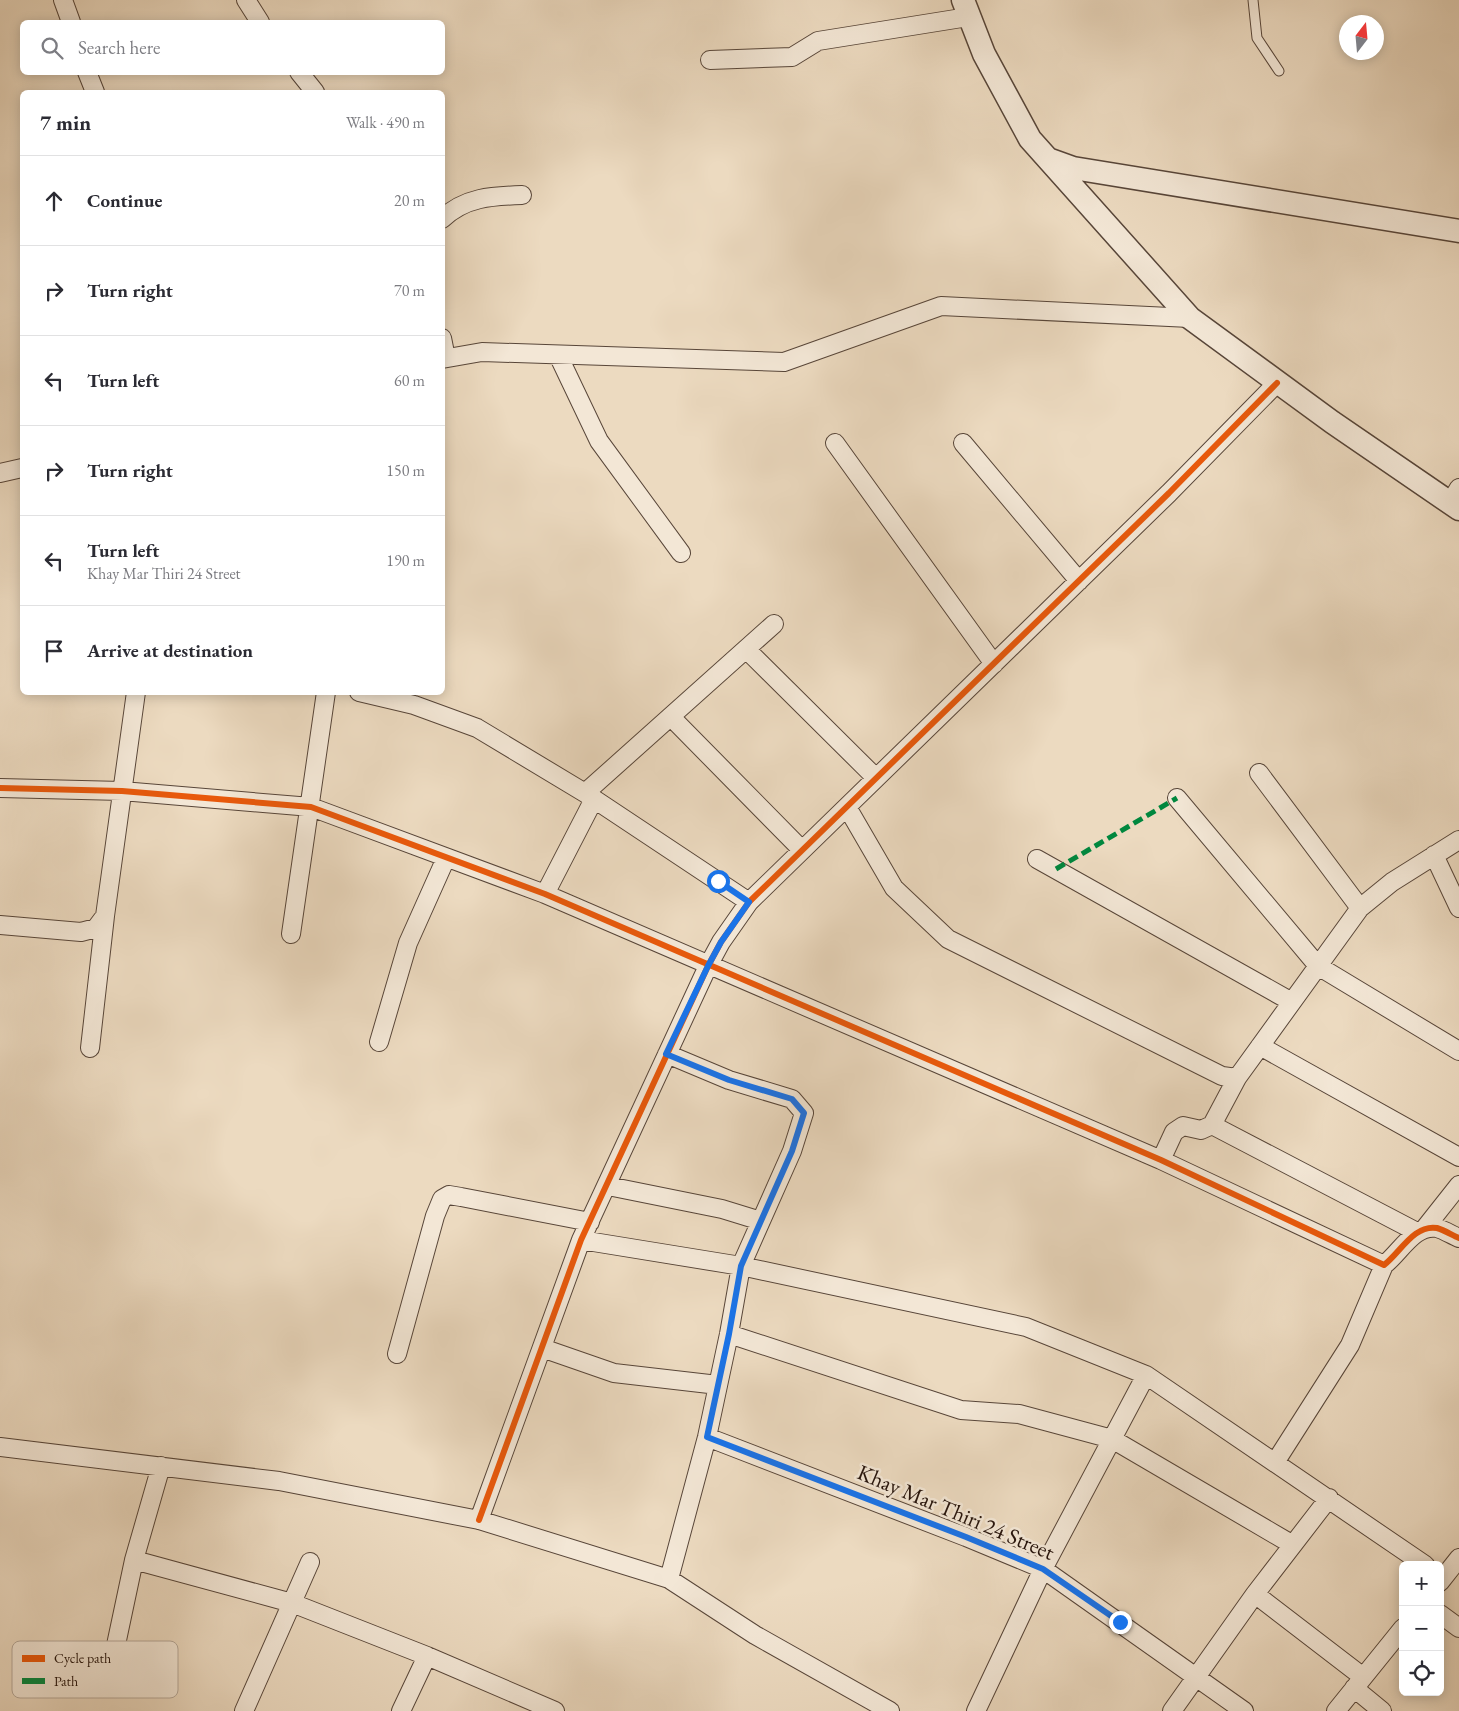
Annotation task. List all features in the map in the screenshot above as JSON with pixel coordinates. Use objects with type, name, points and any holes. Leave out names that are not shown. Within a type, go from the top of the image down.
[{"type":"street","points":[[62,0],[70,20]]},
{"type":"street","points":[[246,0],[259,20]]},
{"type":"street","points":[[710,60],[792,57],[818,41],[965,8],[984,54],[1030,139],[1190,318],[1277,383],[1456,500]]},
{"type":"street","points":[[87,75],[94,90]]},
{"type":"street","points":[[301,75],[313,90]]},
{"type":"street","points":[[1047,159],[1073,168],[1459,231]]},
{"type":"street","points":[[445,216],[454,208],[486,196],[522,196]]},
{"type":"street","points":[[445,358],[482,352],[784,362],[941,306],[1190,318]]},
{"type":"street","points":[[558,355],[599,441],[681,553]]},
{"type":"street","points":[[479,1520],[581,1240],[608,1186],[666,1054],[708,966],[721,942],[749,902],[994,664],[1277,383]]},
{"type":"street","points":[[835,443],[994,664]]},
{"type":"street","points":[[962,443],[1078,581]]},
{"type":"street","points":[[0,473],[20,468]]},
{"type":"street","points":[[545,894],[590,796],[671,717],[774,624]]},
{"type":"street","points":[[746,649],[876,778]]},
{"type":"street","points":[[90,1048],[105,916],[136,695]]},
{"type":"street","points":[[291,934],[311,807],[326,695]]},
{"type":"street","points":[[372,695],[414,705],[477,728],[590,796],[749,902]]},
{"type":"street","points":[[671,717],[802,850]]},
{"type":"street","points":[[1259,773],[1360,908]]},
{"type":"street","points":[[0,788],[122,791],[311,807],[545,894],[1161,1160],[1384,1265]]},
{"type":"street","points":[[1177,798],[1318,966],[1459,1051]]},
{"type":"street","points":[[847,807],[894,888],[948,939],[1222,1076],[1237,1078]]},
{"type":"street","points":[[1161,1160],[1174,1132],[1183,1126],[1201,1130],[1212,1125],[1237,1078],[1360,908],[1392,882],[1459,840]]},
{"type":"street","points":[[1434,855],[1459,908]]},
{"type":"street","points":[[378,1042],[408,943],[446,858]]},
{"type":"street","points":[[1038,859],[1292,1002]]},
{"type":"street","points":[[0,925],[81,932],[96,928],[105,916]]},
{"type":"street","points":[[1260,1046],[1459,1157]]},
{"type":"street","points":[[666,1054],[729,1080],[792,1099],[804,1113],[792,1151],[741,1266],[707,1437],[669,1579]]},
{"type":"street","points":[[1212,1125],[1421,1230],[1437,1228],[1459,1238]]},
{"type":"street","points":[[1276,1462],[1350,1345],[1384,1265],[1421,1230],[1459,1185]]},
{"type":"street","points":[[608,1186],[722,1209],[761,1221]]},
{"type":"street","points":[[398,1354],[435,1216],[442,1199],[449,1195],[590,1222]]},
{"type":"street","points":[[581,1240],[741,1266],[1026,1327],[1146,1374],[1420,1561]]},
{"type":"street","points":[[729,1334],[962,1410],[1019,1414],[1112,1439],[1293,1545]]},
{"type":"street","points":[[542,1348],[614,1374],[718,1385]]},
{"type":"street","points":[[976,1711],[1043,1569],[1146,1374]]},
{"type":"street","name":"Khay Mar Thiri 24 Street","points":[[707,1437],[966,1537],[1043,1569],[1244,1711]]},
{"type":"street","points":[[0,1447],[279,1481],[479,1520],[669,1579],[755,1635],[890,1711]]},
{"type":"street","points":[[117,1641],[134,1560],[161,1466]]},
{"type":"street","points":[[1172,1711],[1255,1594],[1329,1498]]},
{"type":"street","points":[[1444,1575],[1459,1558]]},
{"type":"street","points":[[134,1560],[292,1602],[555,1711]]},
{"type":"street","points":[[244,1711],[310,1562]]},
{"type":"street","points":[[1255,1594],[1358,1682],[1382,1711]]},
{"type":"street","points":[[1444,1617],[1459,1628]]},
{"type":"street","points":[[1336,1711],[1399,1633]]},
{"type":"street","points":[[401,1711],[426,1656]]},
{"type":"lane","points":[[1253,0],[1257,38],[1279,70]]},
{"type":"marked path","points":[[1056,869],[1177,798]]},
{"type":"cycle path","points":[[479,1520],[581,1240],[708,966],[721,942],[749,902],[1169,493],[1277,383]]},
{"type":"cycle path","points":[[0,788],[122,791],[311,807],[545,894],[1161,1160],[1384,1265],[1408,1240],[1421,1230],[1437,1228],[1459,1238]]},
{"type":"route","points":[[718,881],[749,902],[721,942],[666,1054],[729,1080],[792,1099],[804,1113],[792,1151],[741,1266],[707,1437],[966,1537],[1043,1569],[1120,1622]]}]
